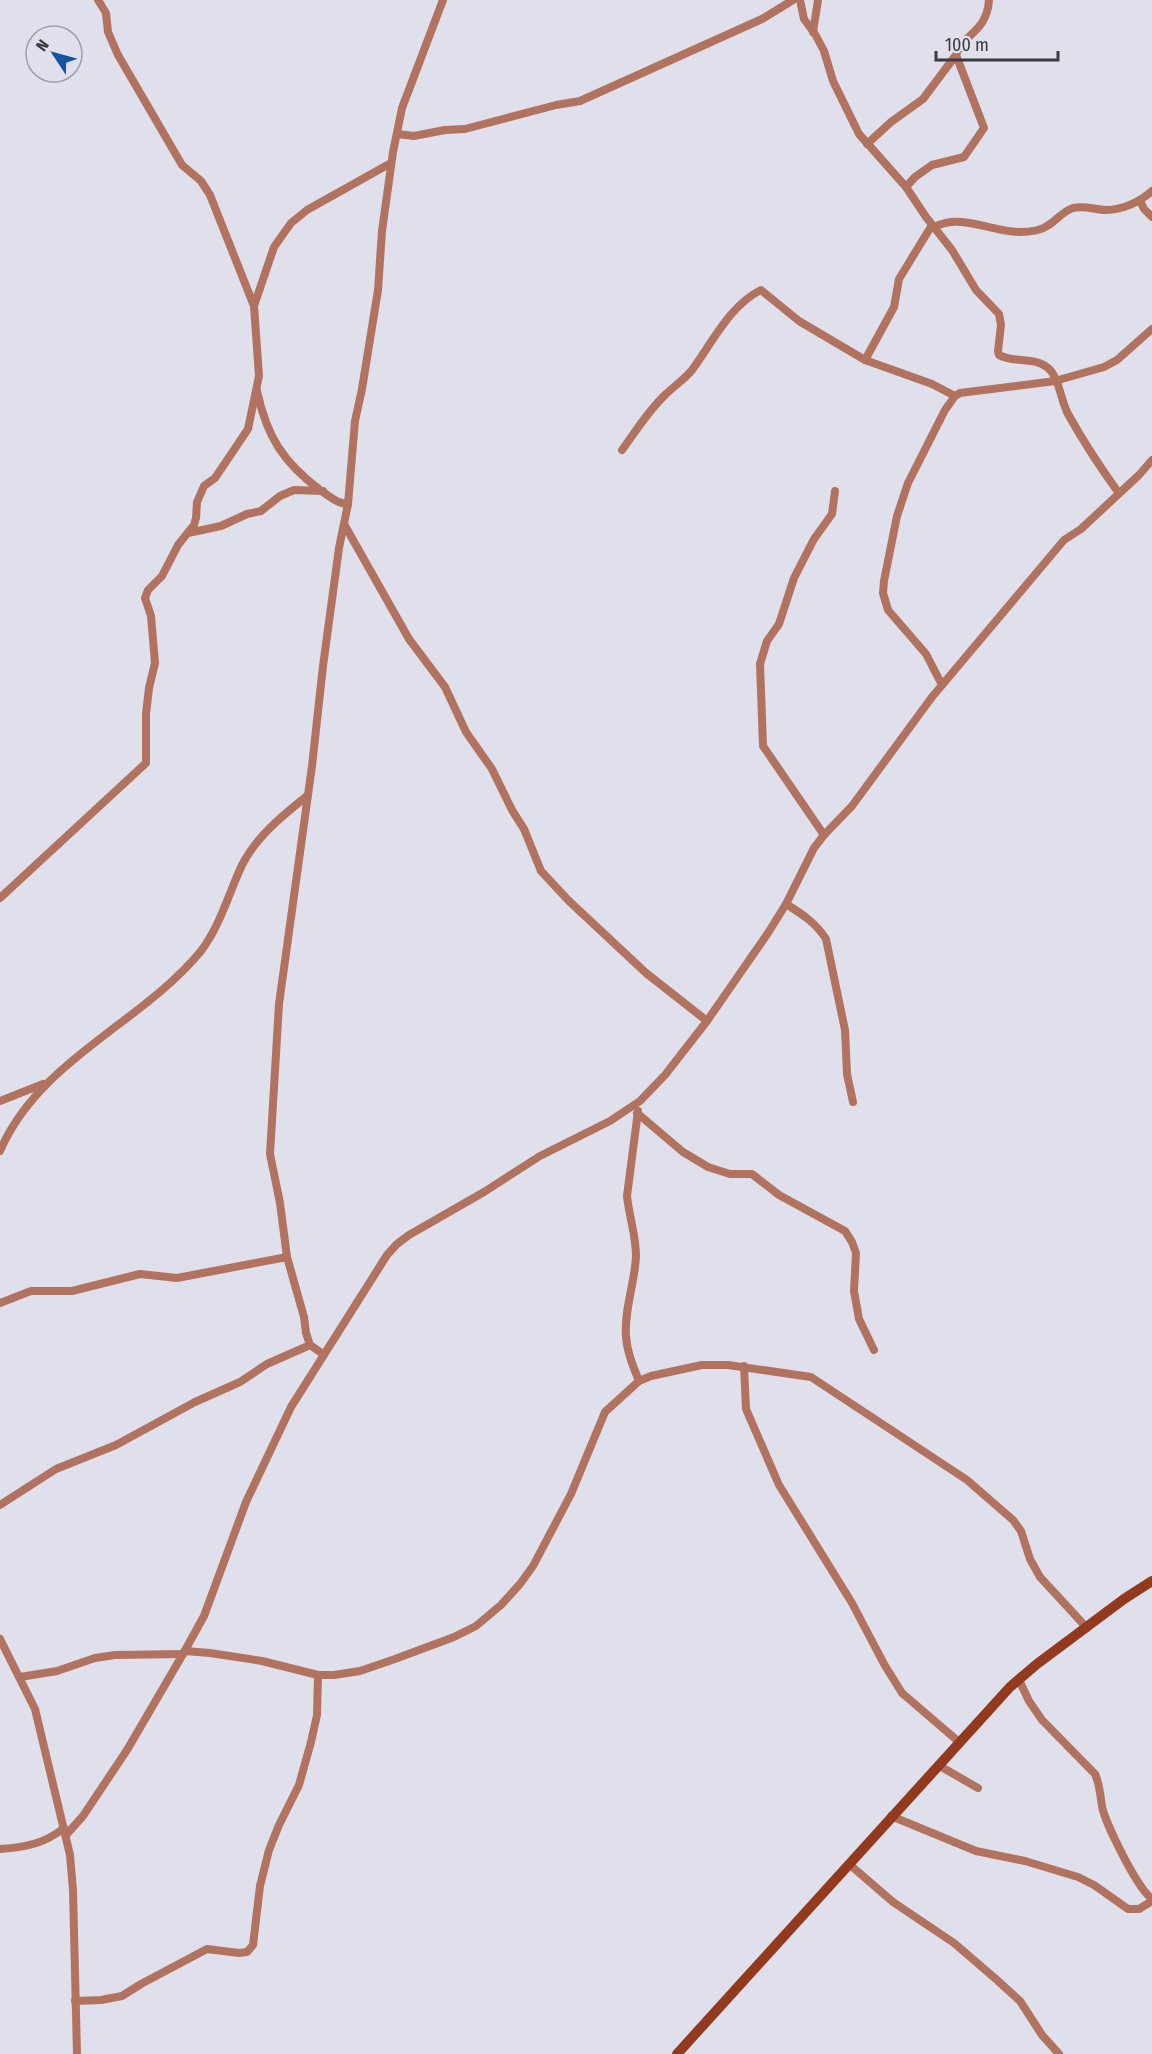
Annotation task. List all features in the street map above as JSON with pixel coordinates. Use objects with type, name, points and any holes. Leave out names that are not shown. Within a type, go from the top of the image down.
[{"type":"main road","points":[[677,2054],[891,1816],[1019,1680],[1124,1599],[1152,1581]]},
{"type":"street","points":[[0,898],[146,763],[146,714],[155,663],[151,616],[145,598],[148,590],[162,576],[178,545],[195,522],[197,502],[204,486],[215,478],[248,429],[257,390],[259,365],[254,306],[210,195],[201,181],[182,165],[118,55],[108,32],[106,13],[98,0]]},
{"type":"street","points":[[323,1354],[310,1345],[287,1257],[282,1213],[270,1154],[279,1004],[308,796],[323,666],[348,504],[352,442],[378,290],[382,231],[391,163],[402,108],[443,0]]},
{"type":"street","points":[[397,134],[414,136],[465,129],[580,101],[762,19],[793,0]]},
{"type":"street","points":[[800,0],[804,19],[824,51],[841,99],[859,134],[906,187],[952,250],[980,296],[999,315],[1001,325],[999,355],[1028,360],[1052,371],[1067,412],[1101,469],[1118,492]]},
{"type":"street","points":[[813,32],[818,0]]},
{"type":"street","points":[[867,144],[891,122],[923,99],[956,56],[959,48],[984,21],[989,0]]},
{"type":"street","points":[[906,187],[915,177],[932,165],[964,157],[984,128],[956,56]]},
{"type":"street","points":[[254,306],[274,247],[291,223],[308,210],[391,163]]},
{"type":"street","points":[[865,360],[894,307],[899,279],[933,226],[956,221],[1019,232],[1039,230],[1047,227],[1063,213],[1073,208],[1106,210],[1125,207],[1140,201],[1152,191]]},
{"type":"street","points":[[1140,201],[1152,217]]},
{"type":"street","points":[[622,450],[652,408],[691,372],[713,338],[738,308],[753,293],[761,290],[799,321],[865,360],[932,384],[955,396]]},
{"type":"street","points":[[942,685],[926,654],[888,610],[884,581],[897,516],[908,483],[955,396],[960,393],[983,392],[1055,381],[1104,368],[1117,360],[1152,329]]},
{"type":"street","points":[[257,390],[262,413],[277,448],[292,467],[337,501],[348,504]]},
{"type":"street","points":[[0,1849],[36,1844],[65,1832],[82,1816],[127,1750],[204,1616],[246,1502],[291,1407],[382,1263],[397,1244],[540,1156],[610,1121],[640,1101],[665,1075],[707,1021],[786,904],[814,848],[824,834],[852,806],[942,685],[1064,540],[1081,529],[1152,460]]},
{"type":"street","points":[[188,533],[221,526],[246,514],[261,511],[280,496],[294,490],[323,491]]},
{"type":"street","points":[[824,834],[763,746],[760,664],[767,641],[778,624],[794,578],[814,539],[832,514],[836,491]]},
{"type":"street","points":[[344,524],[409,639],[445,687],[466,732],[492,769],[524,829],[541,871],[569,901],[646,973],[707,1021]]},
{"type":"street","points":[[0,1151],[9,1131],[44,1084],[179,974],[202,949],[243,863],[256,844],[286,813],[308,796]]},
{"type":"street","points":[[786,904],[806,916],[819,928],[826,939],[845,1030],[847,1074],[853,1102]]},
{"type":"street","points":[[0,1101],[44,1084]]},
{"type":"street","points":[[639,1380],[628,1353],[626,1336],[627,1315],[635,1270],[635,1238],[627,1196],[640,1101]]},
{"type":"street","points":[[637,1113],[683,1152],[708,1167],[730,1174],[752,1174],[779,1195],[845,1231],[856,1253],[854,1291],[859,1319],[874,1350]]},
{"type":"street","points":[[0,1303],[31,1291],[72,1291],[140,1274],[177,1278],[287,1257]]},
{"type":"street","points":[[0,1504],[56,1469],[116,1445],[195,1402],[240,1382],[267,1364],[310,1345]]},
{"type":"street","points":[[21,1677],[57,1671],[95,1658],[115,1655],[184,1653],[210,1653],[262,1661],[318,1675],[334,1675],[360,1671],[454,1638],[476,1626],[501,1605],[534,1566],[571,1494],[605,1412],[639,1380],[702,1365],[744,1366],[811,1377],[967,1480],[1022,1531],[1030,1559],[1040,1577],[1087,1628]]},
{"type":"street","points":[[744,1366],[746,1409],[779,1485],[852,1603],[902,1693],[959,1742]]},
{"type":"street","points":[[0,1639],[35,1709],[70,1855],[77,2054]]},
{"type":"street","points":[[75,2001],[122,1996],[207,1949],[239,1953],[247,1952],[253,1945],[260,1886],[269,1850],[299,1785],[311,1742],[317,1715],[318,1675]]},
{"type":"street","points":[[891,1816],[975,1851],[1025,1861],[1078,1877],[1094,1885],[1128,1910],[1139,1909],[1152,1900],[1137,1884],[1107,1821],[1095,1774],[1042,1720],[1019,1680]]},
{"type":"street","points":[[938,1766],[978,1788]]},
{"type":"street","points":[[849,1864],[893,1902],[954,1943],[997,1980],[1024,2006],[1042,2035],[1059,2054]]}]
